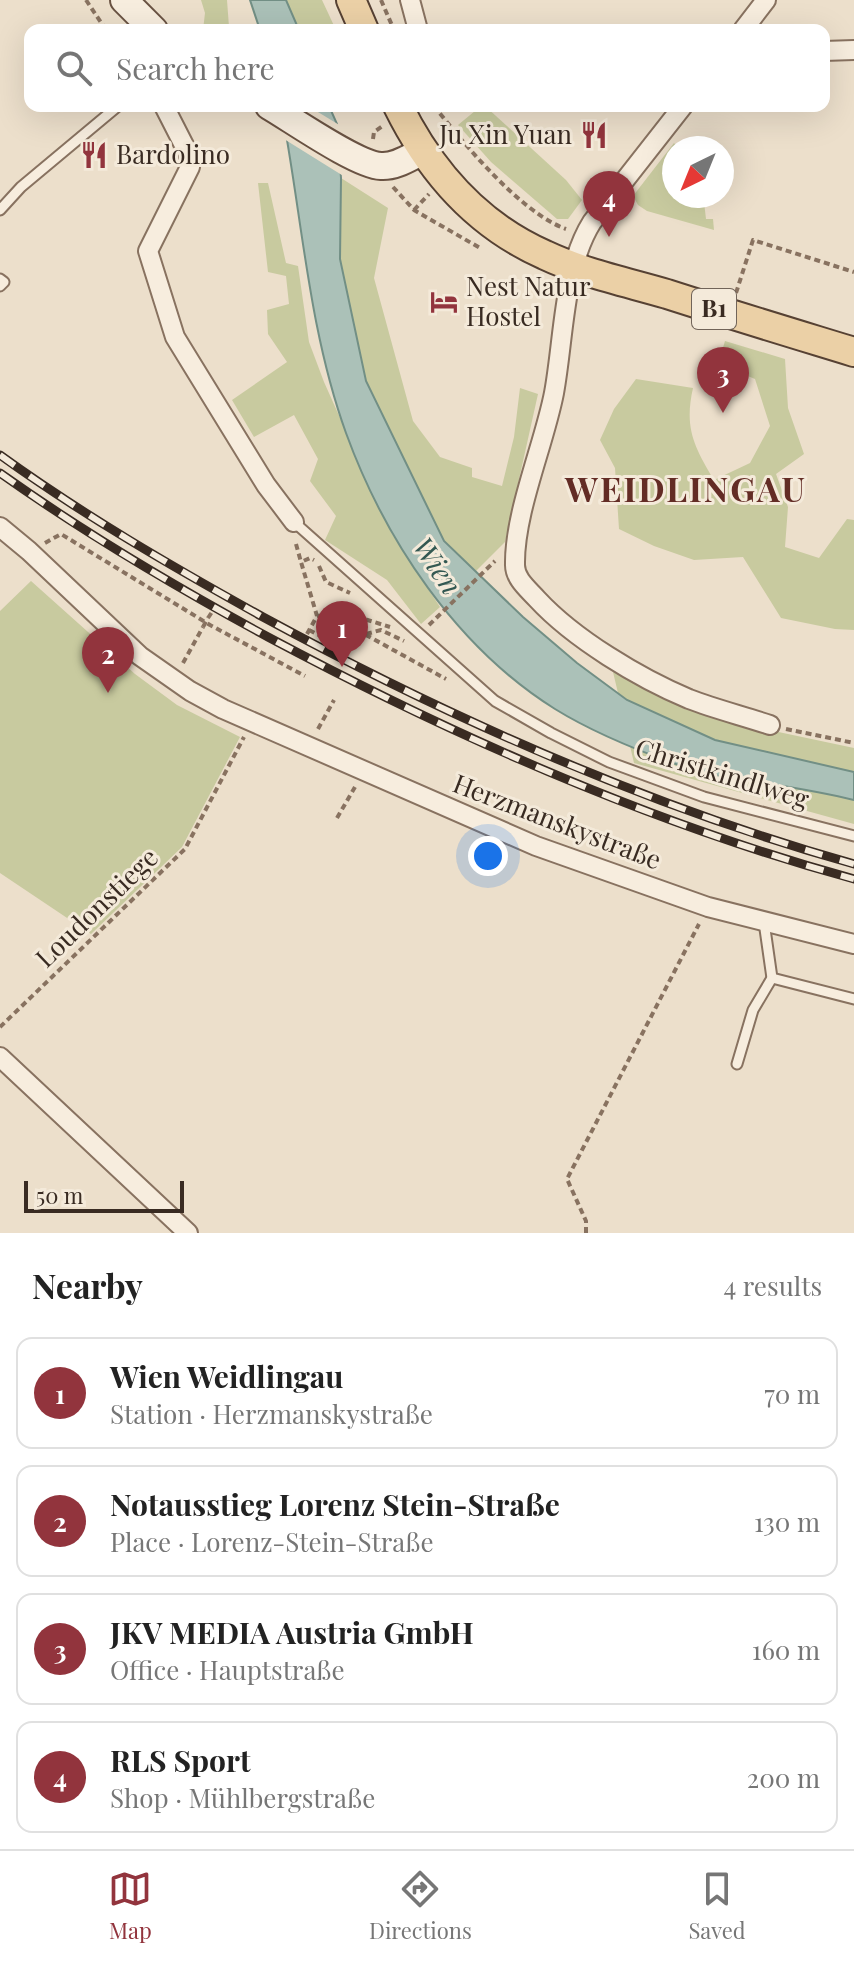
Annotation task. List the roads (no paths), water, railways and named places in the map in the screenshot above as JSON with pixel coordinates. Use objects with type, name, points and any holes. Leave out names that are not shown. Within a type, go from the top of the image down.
[{"type":"main road","points":[[124,0],[148,24]]},
{"type":"main road","points":[[351,0],[361,24]]},
{"type":"main road","points":[[279,112],[358,158],[382,166],[403,161],[423,151]]},
{"type":"main road","name":"B1","points":[[401,112],[443,180],[479,213],[529,247],[574,266],[854,352]]},
{"type":"street","points":[[410,0],[416,24]]},
{"type":"street","points":[[748,24],[766,0]]},
{"type":"street","points":[[830,51],[854,50]]},
{"type":"street","points":[[167,112],[188,153],[190,167],[148,251],[175,337],[266,485],[294,522]]},
{"type":"street","points":[[678,112],[586,232],[574,266],[554,395],[520,524],[514,567],[518,578],[554,617],[605,655],[688,698],[770,725]]},
{"type":"street","name":"Herzmanskystraße","points":[[0,527],[140,656],[248,728],[536,846],[708,907],[854,944]]},
{"type":"street","points":[[0,1057],[188,1233]]},
{"type":"lane","points":[[0,210],[21,187],[111,112]]},
{"type":"lane","points":[[0,279],[4,282],[0,286]]},
{"type":"lane","name":"Christkindlweg","points":[[294,522],[495,701],[609,762],[704,797],[854,836]]},
{"type":"lane","points":[[737,1064],[753,1010],[772,978],[764,922]]},
{"type":"lane","points":[[772,978],[854,999]]},
{"type":"water","points":[[250,0],[286,0],[296,24],[258,24]]},
{"type":"water","name":"Wien","points":[[282,112],[332,112],[337,124],[341,178],[340,259],[366,381],[444,541],[523,617],[627,700],[715,740],[854,772],[854,800],[699,772],[605,736],[555,709],[519,684],[456,623],[428,588],[381,513],[346,433],[314,312]]},
{"type":"railway","points":[[0,455],[96,519],[263,617],[478,725],[701,815],[854,864]]},
{"type":"railway","points":[[0,473],[98,539],[199,599],[410,709],[482,743],[628,804],[778,857],[854,879]]},
{"type":"place","name":"Ju Xin Yuan","points":[[594,135]]},
{"type":"place","name":"Bardolino","points":[[94,155]]},
{"type":"place","name":"RLS Sport","points":[[609,237]]},
{"type":"place","name":"Nest Natur Hostel","points":[[444,302]]},
{"type":"place","name":"JKV MEDIA Austria GmbH","points":[[723,413]]},
{"type":"place","name":"Wien Weidlingau","points":[[342,667]]},
{"type":"place","name":"Notausstieg Lorenz Stein-Straße","points":[[108,693]]},
{"type":"district","name":"WEIDLINGAU","points":[[686,490]]}]
